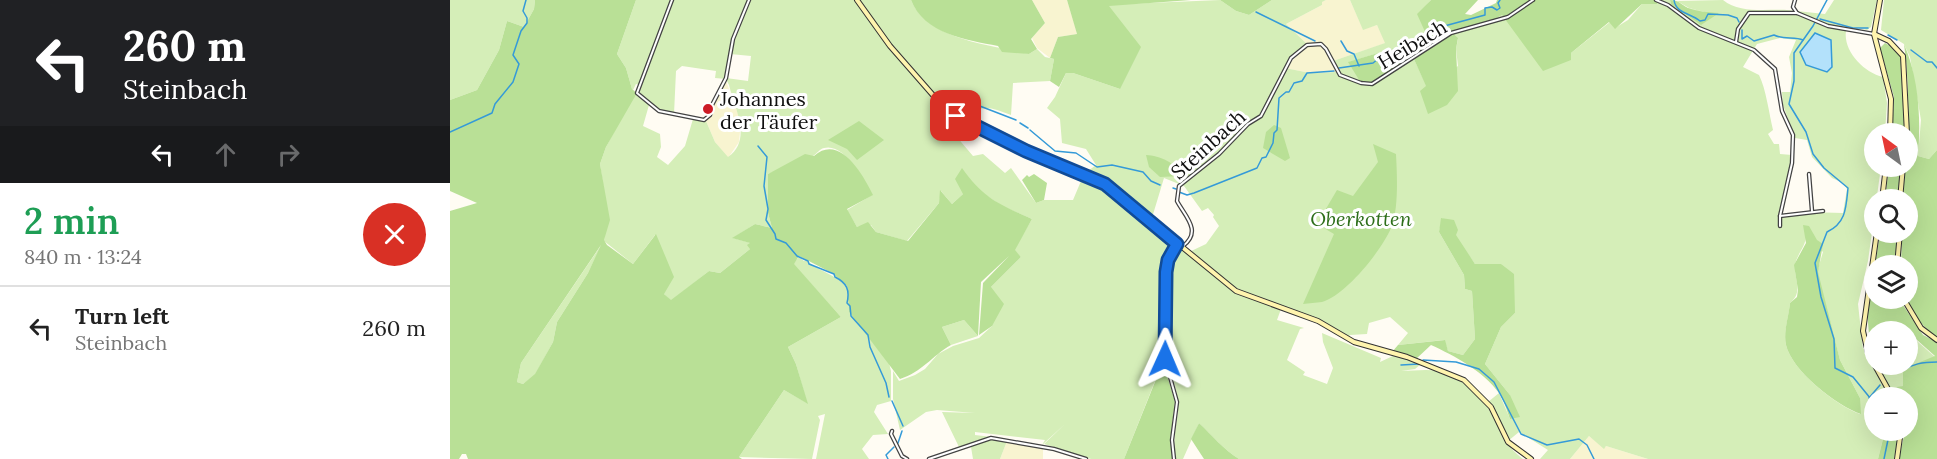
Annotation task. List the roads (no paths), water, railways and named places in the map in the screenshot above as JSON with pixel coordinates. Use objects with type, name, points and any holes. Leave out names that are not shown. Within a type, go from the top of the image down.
[{"type":"street","points":[[672,0],[637,93],[659,111],[704,120],[711,115],[712,105],[726,78],[733,39],[749,0]]},
{"type":"street","points":[[857,0],[890,46],[946,108],[973,125],[1105,184],[1236,291],[1320,322],[1346,339],[1455,375],[1467,382],[1494,412],[1508,442],[1532,459]]},
{"type":"street","name":"Heibach","points":[[1337,72],[1352,81],[1372,84],[1451,33],[1508,17],[1533,0]]},
{"type":"street","points":[[1656,0],[1668,5],[1699,28],[1754,50],[1770,62],[1774,69],[1782,111],[1792,135],[1792,163],[1779,216],[1780,226]]},
{"type":"street","points":[[1795,0],[1793,7],[1797,13]]},
{"type":"street","points":[[1880,0],[1874,34],[1891,99],[1890,123]]},
{"type":"street","points":[[1736,42],[1738,29],[1749,13],[1797,13],[1840,29],[1874,34],[1889,41],[1903,56],[1906,123]]},
{"type":"street","name":"Steinbach","points":[[1179,246],[1189,241],[1191,226],[1189,217],[1177,201],[1178,188],[1219,154],[1248,124],[1261,116],[1289,61],[1306,46],[1321,44],[1333,61],[1337,72]]},
{"type":"street","points":[[1809,174],[1812,211]]},
{"type":"street","points":[[1779,216],[1823,211]]},
{"type":"street","points":[[1875,243],[1864,319],[1864,337],[1868,353],[1887,387]]},
{"type":"street","points":[[1174,459],[1172,440],[1177,402],[1164,355],[1165,291],[1168,260],[1179,246]]},
{"type":"street","points":[[1910,309],[1921,328],[1937,340]]},
{"type":"street","points":[[892,431],[891,434],[902,456],[907,459]]},
{"type":"street","points":[[929,459],[992,438],[1054,449],[1086,459]]},
{"type":"street","points":[[1897,459],[1899,441]]},
{"type":"water","points":[[1815,33],[1831,40],[1832,67],[1827,72],[1806,65],[1800,52]]},
{"type":"waterway","points":[[450,132],[492,113],[495,104],[513,82],[519,64],[513,55],[521,31],[527,23],[523,11],[526,0]]},
{"type":"waterway","name":"Steinbach","points":[[1339,68],[1373,63],[1383,55],[1396,51],[1400,45],[1409,46],[1424,40],[1437,28],[1485,15],[1485,8],[1492,7],[1497,10],[1500,8],[1498,3],[1500,0]]},
{"type":"waterway","name":"Heibach","points":[[1674,0],[1675,5],[1681,11],[1700,21],[1705,20],[1708,14],[1728,15],[1737,18],[1739,22]]},
{"type":"waterway","points":[[1827,0],[1813,26],[1794,53],[1794,81],[1789,104],[1806,132],[1813,154],[1824,168],[1848,188],[1844,214],[1838,224],[1827,232],[1815,263],[1821,297],[1834,339],[1835,368],[1853,377],[1864,390]]},
{"type":"waterway","points":[[1256,12],[1315,41]]},
{"type":"waterway","points":[[1820,19],[1853,28],[1868,28]]},
{"type":"waterway","name":"Heibach","points":[[1742,30],[1742,39],[1747,36],[1754,41],[1774,35],[1803,40]]},
{"type":"waterway","points":[[1888,35],[1897,40]]},
{"type":"waterway","points":[[1341,41],[1347,51],[1354,54],[1359,66]]},
{"type":"waterway","points":[[1911,50],[1927,62],[1932,62],[1937,68]]},
{"type":"waterway","name":"Steinbach","points":[[1179,192],[1187,195],[1194,193],[1257,168],[1273,143],[1274,133],[1277,130],[1279,98],[1289,92],[1294,83],[1302,81],[1307,73],[1334,71]]},
{"type":"waterway","name":"Steinbach","points":[[972,103],[1016,120]]},
{"type":"waterway","name":"Steinbach","points":[[1020,123],[1028,128]]},
{"type":"waterway","name":"Steinbach","points":[[1030,130],[1055,151],[1076,153],[1097,167],[1112,165],[1143,172],[1151,181],[1160,185]]},
{"type":"waterway","points":[[758,146],[767,157],[764,186],[768,209],[766,220],[776,239],[786,243],[797,256],[808,261],[809,264],[834,274],[845,284],[851,316],[868,335],[870,347],[886,383],[889,397]]},
{"type":"waterway","points":[[1423,360],[1456,362],[1479,369],[1494,382],[1521,434],[1547,445],[1579,439],[1587,445],[1594,459]]},
{"type":"waterway","points":[[1918,364],[1937,362]]},
{"type":"waterway","points":[[1401,365],[1419,364]]},
{"type":"waterway","points":[[892,401],[903,426]]},
{"type":"waterway","points":[[898,443],[902,431]]},
{"type":"waterway","points":[[1884,459],[1888,441]]},
{"type":"waterway","points":[[888,459],[886,455],[894,447]]},
{"type":"place","name":"Johannes der Täufer","points":[[708,109]]},
{"type":"park label","name":"Oberkotten","points":[[1361,218]]}]
